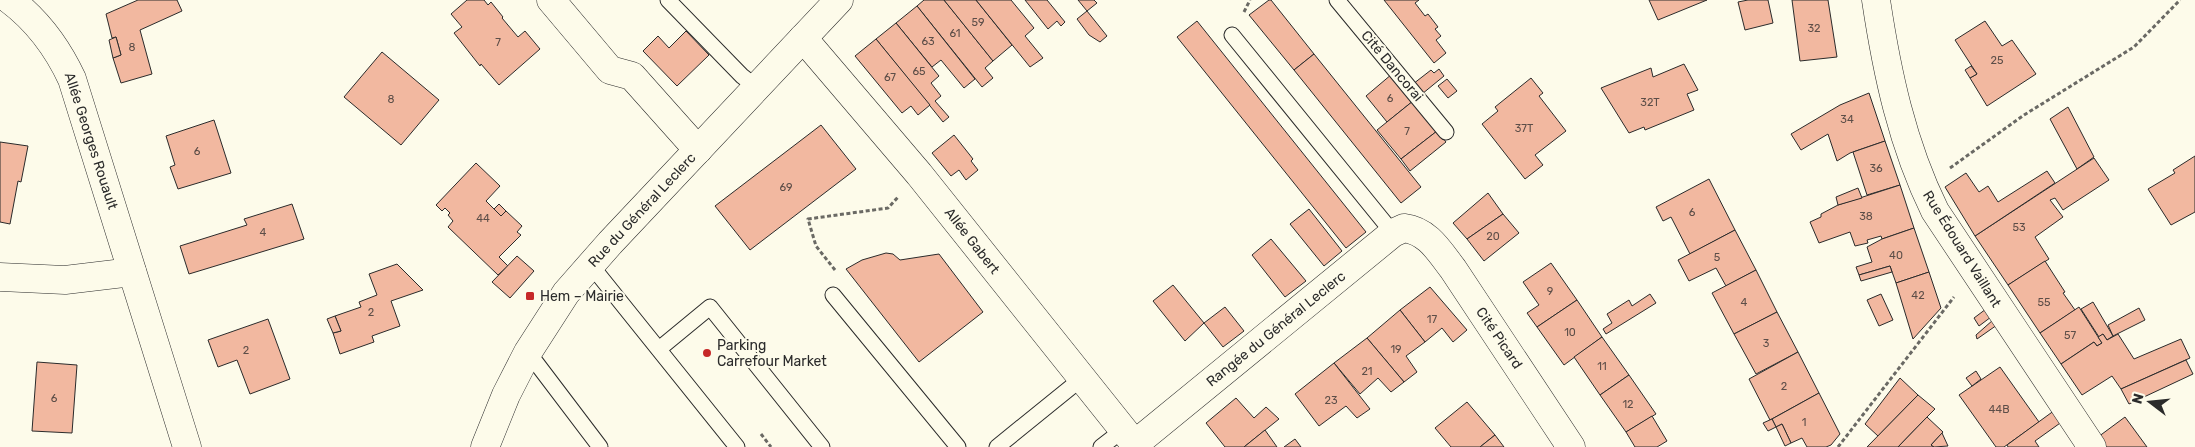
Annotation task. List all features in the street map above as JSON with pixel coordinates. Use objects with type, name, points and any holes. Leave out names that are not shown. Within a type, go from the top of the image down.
[{"type":"street","name":"Allée Georges Rouault","points":[[10,0],[49,36],[62,56],[72,79],[187,447]]},
{"type":"street","points":[[550,0],[610,70],[632,76],[698,150]]},
{"type":"street","name":"Rue du Général Leclerc","points":[[485,447],[506,395],[528,352],[552,313],[590,264],[838,0]]},
{"type":"street","name":"Rue Édouard Vaillant","points":[[1876,0],[1884,56],[1892,92],[1923,188],[1935,211],[1974,271],[2092,447]]},
{"type":"street","name":"Allée Gabert","points":[[802,38],[919,174],[1131,440]]},
{"type":"street","name":"Cité Picard","points":[[1393,234],[1404,228],[1422,233],[1434,244],[1453,269],[1571,447]]},
{"type":"street","name":"Rangée du Général Leclerc","points":[[1131,440],[1393,234]]},
{"type":"street","points":[[0,277],[65,280],[132,272]]},
{"type":"lane","points":[[668,0],[742,76],[756,87]]},
{"type":"lane","name":"Cité Dancorai","points":[[1337,0],[1446,132]]},
{"type":"lane","points":[[1232,35],[1393,234]]},
{"type":"lane","points":[[590,264],[737,447]]},
{"type":"lane","points":[[833,295],[958,447]]},
{"type":"lane","points":[[659,349],[710,308],[822,447]]},
{"type":"lane","points":[[528,352],[600,447]]},
{"type":"lane","points":[[997,447],[1081,379]]},
{"type":"lane","points":[[1101,447],[1131,440]]},
{"type":"path","points":[[1923,188],[2024,115],[2134,47],[2180,0]]},
{"type":"path","points":[[833,295],[838,275],[816,246],[808,219],[888,208],[919,174]]},
{"type":"path","points":[[1838,447],[1974,271]]},
{"type":"building","points":[[138,0],[177,0],[182,11],[140,30],[152,74],[121,83],[113,58],[121,55],[116,37],[112,38],[106,14]]},
{"type":"building","points":[[467,0],[484,0],[488,5],[491,2],[518,37],[525,31],[540,49],[499,85],[481,64],[480,66],[454,33],[462,27],[451,14]]},
{"type":"building","points":[[924,0],[944,0],[993,61],[985,68],[993,78],[982,87],[917,6]]},
{"type":"building","points":[[944,0],[976,0],[1012,45],[993,61]]},
{"type":"building","points":[[976,0],[1011,0],[1034,28],[1025,36],[1043,58],[1030,67]]},
{"type":"building","points":[[1025,0],[1047,0],[1065,22],[1061,26],[1057,21],[1048,29]]},
{"type":"building","points":[[1078,0],[1094,0],[1097,3],[1087,11]]},
{"type":"building","points":[[1271,0],[1314,54],[1294,70],[1249,15]]},
{"type":"building","points":[[1384,0],[1419,0],[1415,3],[1425,16],[1428,14],[1438,27],[1435,29],[1441,36],[1436,40],[1446,53],[1434,63]]},
{"type":"building","points":[[1649,0],[1707,0],[1658,20]]},
{"type":"building","points":[[1768,0],[1773,23],[1745,30],[1738,2]]},
{"type":"building","points":[[1792,0],[1828,0],[1837,57],[1800,61]]},
{"type":"building","points":[[917,6],[975,79],[964,88],[941,60],[932,67],[896,23]]},
{"type":"building","points":[[1087,11],[1107,36],[1100,42],[1089,35],[1077,19]]},
{"type":"building","points":[[1197,21],[1366,232],[1346,248],[1177,37]]},
{"type":"building","points":[[1985,21],[2002,46],[2012,40],[2036,74],[1987,106],[1970,78],[1977,74],[1955,40]]},
{"type":"building","points":[[896,23],[939,76],[931,83],[941,96],[935,101],[949,117],[943,122],[876,39]]},
{"type":"building","points":[[686,31],[709,55],[677,86],[643,51],[658,36],[669,48]]},
{"type":"building","points":[[116,37],[121,55],[113,58],[109,40]]},
{"type":"building","points":[[876,39],[930,105],[918,115],[911,106],[902,113],[855,56]]},
{"type":"building","points":[[382,52],[439,100],[401,145],[344,97]]},
{"type":"building","points":[[1314,54],[1421,187],[1401,203],[1294,70]]},
{"type":"building","points":[[1684,64],[1698,90],[1687,94],[1694,110],[1645,130],[1644,127],[1629,133],[1601,88],[1651,68],[1653,77]]},
{"type":"building","points":[[1971,66],[1977,74],[1970,78],[1965,70]]},
{"type":"building","points":[[1439,69],[1444,76],[1422,94],[1413,84],[1431,70],[1434,73]]},
{"type":"building","points":[[1392,74],[1413,101],[1387,122],[1366,96]]},
{"type":"building","points":[[1531,78],[1543,93],[1539,96],[1566,131],[1535,155],[1543,165],[1525,179],[1482,124],[1498,111],[1495,107]]},
{"type":"building","points":[[1447,79],[1457,91],[1448,98],[1438,86]]},
{"type":"building","points":[[1869,93],[1885,141],[1850,153],[1837,161],[1828,134],[1801,150],[1791,134],[1840,105]]},
{"type":"building","points":[[1413,101],[1437,131],[1401,159],[1377,130]]},
{"type":"building","points":[[2068,107],[2094,157],[2077,169],[2050,119]]},
{"type":"building","points":[[214,120],[231,173],[178,189],[170,167],[175,165],[166,136]]},
{"type":"building","points":[[821,125],[856,169],[750,250],[715,206]]},
{"type":"building","points":[[1437,131],[1446,142],[1410,171],[1401,159]]},
{"type":"building","points":[[954,135],[973,159],[971,161],[978,170],[966,180],[959,170],[951,176],[932,153]]},
{"type":"building","points":[[1885,141],[1900,185],[1867,195],[1853,152]]},
{"type":"building","points":[[0,142],[28,146],[21,182],[18,181],[10,224],[0,222]]},
{"type":"building","points":[[2195,156],[2195,212],[2171,225],[2148,189],[2175,173],[2173,170]]},
{"type":"building","points":[[2094,158],[2109,180],[2063,210],[2055,198],[2050,200],[2063,217],[2035,237],[2049,259],[2008,285],[1975,236]]},
{"type":"building","points":[[476,163],[500,186],[486,201],[501,216],[506,211],[522,226],[517,232],[521,235],[499,257],[508,266],[498,275],[448,227],[453,221],[448,215],[450,213],[445,208],[442,211],[436,205]]},
{"type":"building","points":[[2047,171],[2055,183],[1975,236],[1945,187],[1966,173],[1979,192],[1988,186],[1998,202]]},
{"type":"building","points":[[1709,179],[1735,230],[1690,254],[1671,217],[1663,221],[1656,207]]},
{"type":"building","points":[[1900,185],[1914,228],[1882,239],[1881,236],[1867,240],[1868,243],[1855,246],[1850,232],[1819,243],[1810,222],[1821,217],[1821,214],[1838,205]]},
{"type":"building","points":[[1858,188],[1862,198],[1838,205],[1836,197]]},
{"type":"building","points":[[1488,193],[1503,214],[1467,239],[1453,223]]},
{"type":"building","points":[[292,204],[304,239],[189,274],[180,246],[247,225],[244,219]]},
{"type":"building","points":[[499,204],[506,211],[501,216],[494,209]]},
{"type":"building","points":[[1309,209],[1342,251],[1324,266],[1290,224]]},
{"type":"building","points":[[1503,214],[1519,233],[1484,261],[1467,239]]},
{"type":"building","points":[[1914,228],[1929,272],[1896,283],[1890,266],[1859,275],[1856,267],[1872,262],[1867,247],[1882,239]]},
{"type":"building","points":[[1735,230],[1756,270],[1726,286],[1716,268],[1689,281],[1678,260]]},
{"type":"building","points":[[1271,239],[1306,281],[1285,297],[1252,255]]},
{"type":"building","points":[[886,253],[893,254],[900,260],[939,254],[983,312],[919,362],[846,269],[862,260]]},
{"type":"building","points":[[517,256],[534,271],[510,298],[492,282]]},
{"type":"building","points":[[2045,261],[2075,310],[2040,333],[2008,285]]},
{"type":"building","points":[[1551,263],[1577,300],[1537,327],[1527,313],[1539,305],[1523,282]]},
{"type":"building","points":[[397,264],[423,290],[391,301],[400,326],[372,336],[374,342],[340,354],[333,333],[341,331],[335,316],[361,307],[359,302],[377,295],[369,274]]},
{"type":"building","points":[[1890,266],[1892,272],[1861,281],[1859,275]]},
{"type":"building","points":[[1756,270],[1777,312],[1734,334],[1712,293]]},
{"type":"building","points":[[1929,272],[1941,308],[1913,339],[1896,283]]},
{"type":"building","points":[[1173,285],[1204,323],[1185,341],[1153,301]]},
{"type":"building","points":[[1430,287],[1467,330],[1453,342],[1442,328],[1425,342],[1400,310]]},
{"type":"building","points":[[1650,294],[1656,303],[1606,334],[1603,329],[1612,323],[1607,314],[1629,300],[1632,306]]},
{"type":"building","points":[[1881,294],[1893,320],[1879,326],[1867,300]]},
{"type":"building","points":[[1577,300],[1602,337],[1564,365],[1537,327]]},
{"type":"building","points":[[2093,302],[2113,336],[2107,340],[2103,334],[2099,337],[2081,309]]},
{"type":"building","points":[[1225,307],[1244,331],[1223,347],[1204,323]]},
{"type":"building","points":[[2079,307],[2102,343],[2097,346],[2094,342],[2061,364],[2040,333]]},
{"type":"building","points":[[2139,308],[2145,320],[2113,336],[2108,325]]},
{"type":"building","points":[[1986,309],[1991,317],[1979,326],[1974,318]]},
{"type":"building","points":[[1400,310],[1425,342],[1406,356],[1417,372],[1404,382],[1367,338]]},
{"type":"building","points":[[1777,312],[1798,352],[1756,374],[1734,334]]},
{"type":"building","points":[[335,316],[341,331],[333,333],[327,319]]},
{"type":"building","points":[[268,319],[290,379],[250,394],[237,360],[218,367],[208,340]]},
{"type":"building","points":[[1993,320],[1997,325],[1977,339],[1976,335]]},
{"type":"building","points":[[2103,334],[2107,340],[2118,334],[2134,359],[2181,339],[2190,358],[2121,389],[2112,376],[2082,395],[2061,364],[2094,342],[2097,346],[2102,343],[2098,337]]},
{"type":"building","points":[[1602,337],[1629,375],[1600,395],[1574,357]]},
{"type":"building","points":[[1367,338],[1404,382],[1391,392],[1378,378],[1360,394],[1334,363]]},
{"type":"building","points":[[1798,352],[1819,393],[1770,420],[1749,379]]},
{"type":"building","points":[[2186,360],[2193,374],[2129,404],[2121,389]]},
{"type":"building","points":[[37,362],[77,365],[72,433],[32,431]]},
{"type":"building","points":[[1334,363],[1370,409],[1357,418],[1346,406],[1319,426],[1295,394]]},
{"type":"building","points":[[2000,367],[2039,422],[2004,447],[1996,447],[1959,395]]},
{"type":"building","points":[[1976,371],[1981,379],[1972,386],[1966,378]]},
{"type":"building","points":[[1629,375],[1656,414],[1626,432],[1600,395]]},
{"type":"building","points":[[1900,378],[1918,395],[1878,436],[1865,424]]},
{"type":"building","points":[[1819,393],[1840,434],[1831,445],[1826,447],[1807,447],[1802,438],[1791,443],[1782,424],[1776,427],[1772,419]]},
{"type":"building","points":[[1918,395],[1935,409],[1898,447],[1867,447]]},
{"type":"building","points":[[1236,398],[1254,418],[1266,407],[1279,419],[1244,447],[1225,447],[1206,423]]},
{"type":"building","points":[[1467,402],[1495,435],[1480,447],[1451,447],[1435,428]]},
{"type":"building","points":[[2055,410],[2063,421],[2035,441],[2039,447],[2008,447],[2007,445]]},
{"type":"building","points":[[1652,416],[1667,441],[1657,447],[1635,447],[1626,432]]},
{"type":"building","points":[[1927,417],[1943,432],[1931,445],[1934,447],[1898,447]]},
{"type":"building","points":[[2125,417],[2147,447],[2105,447],[2098,437]]},
{"type":"building","points":[[1772,419],[1776,427],[1768,431],[1763,423]]},
{"type":"building","points":[[1782,424],[1791,443],[1785,446],[1776,427]]},
{"type":"building","points":[[1265,430],[1277,447],[1244,447]]},
{"type":"building","points":[[1942,433],[1948,446],[1934,447],[1931,445]]},
{"type":"building","points":[[1495,435],[1504,447],[1480,447]]},
{"type":"building","points":[[1295,439],[1301,447],[1284,447]]},
{"type":"place","name":"Hem – Mairie","points":[[530,296]]},
{"type":"place","name":"Parking Carrefour Market","points":[[707,353]]}]
